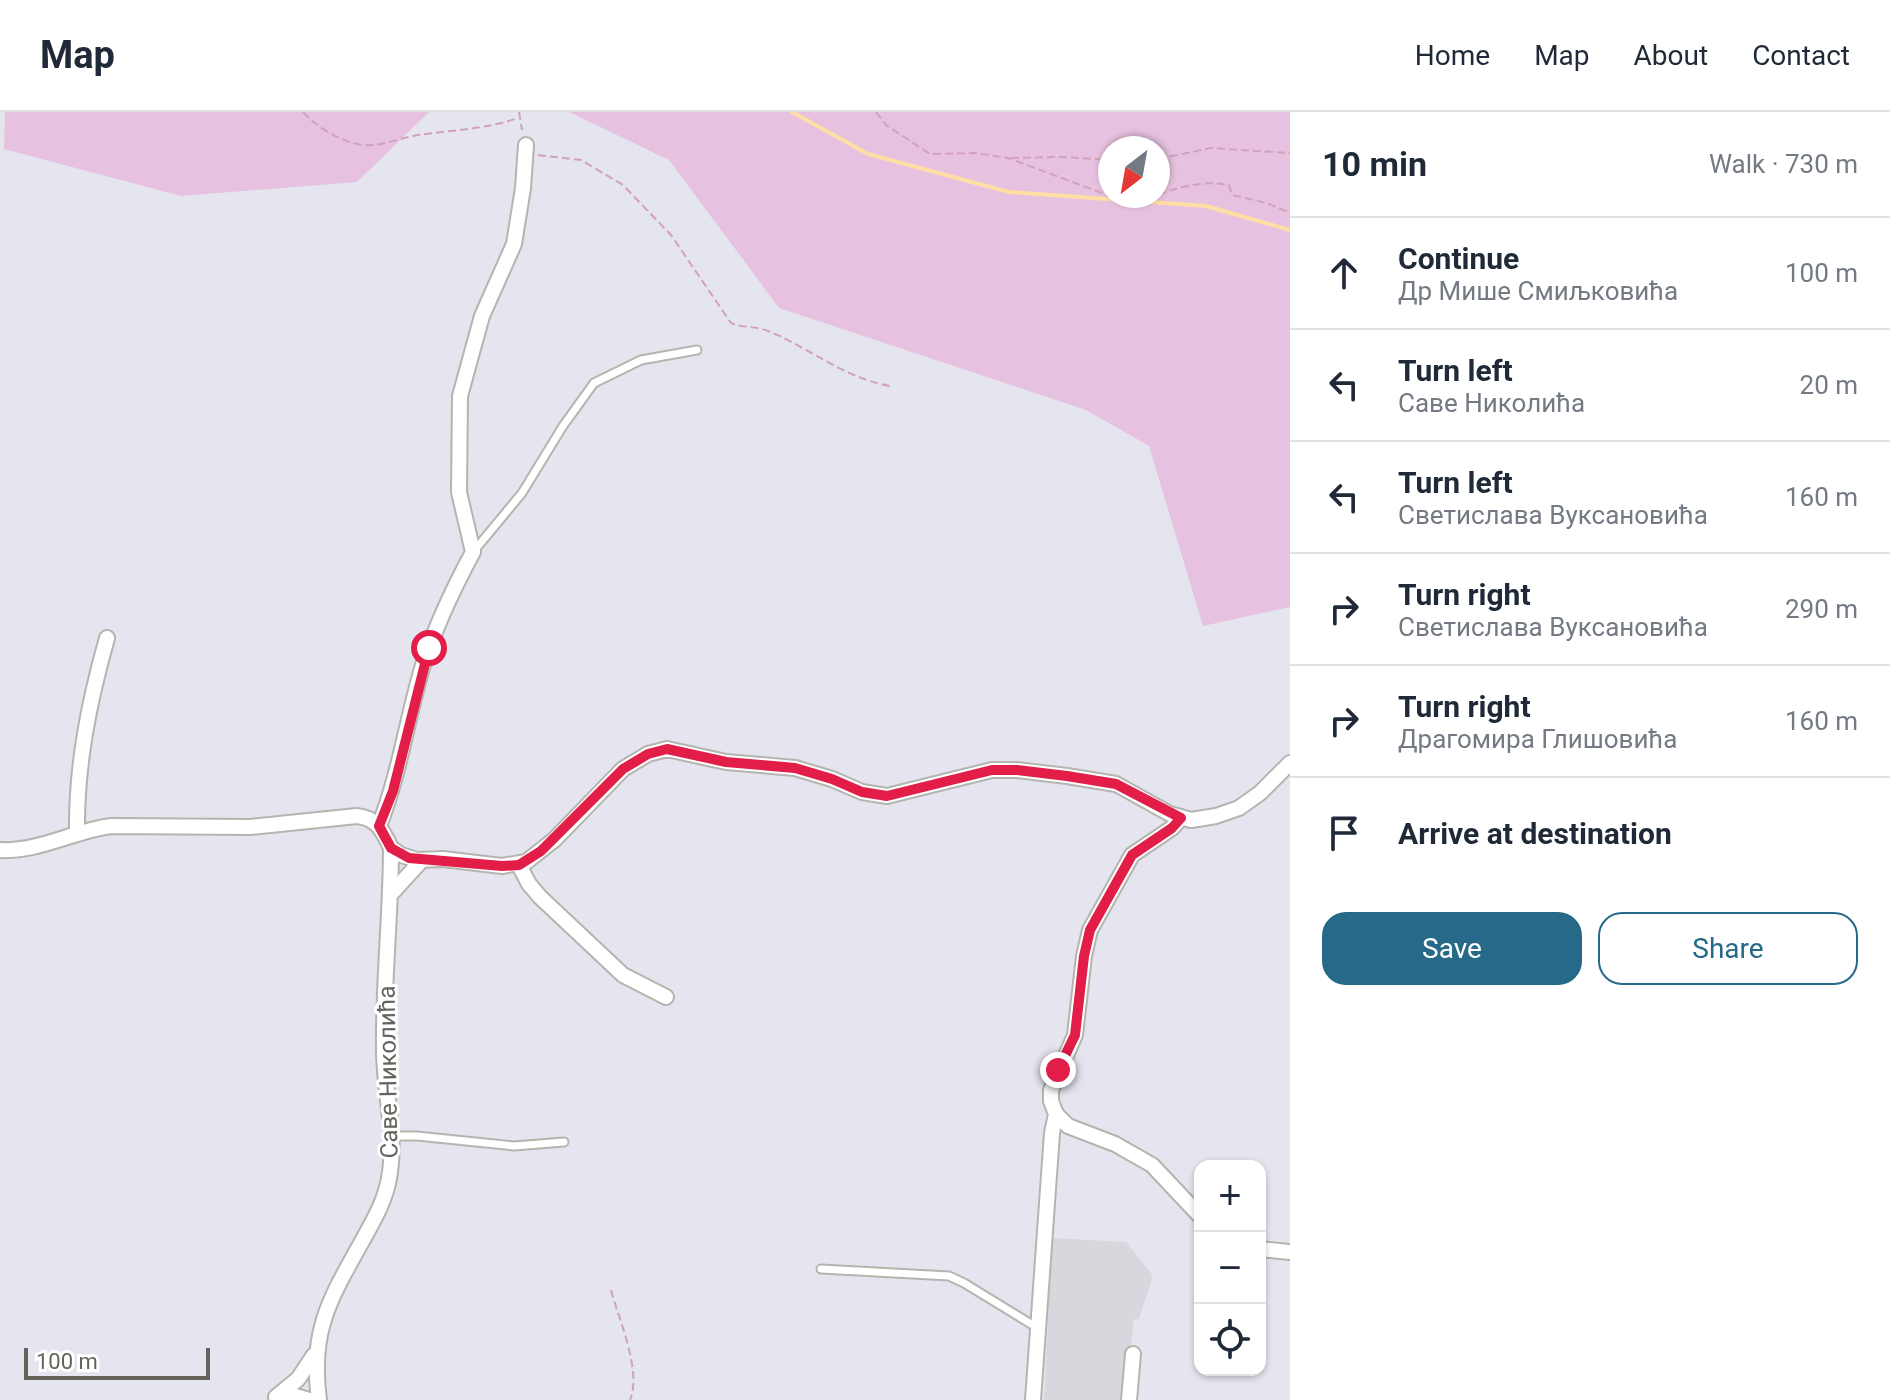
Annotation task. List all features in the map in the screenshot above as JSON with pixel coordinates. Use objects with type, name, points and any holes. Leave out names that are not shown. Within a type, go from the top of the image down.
[{"type":"street","points":[[0,850],[23,850],[111,826],[250,827],[349,816],[365,817],[379,826],[393,791],[429,648],[445,604],[473,552],[459,492],[460,396],[482,316],[514,244],[526,145]]},
{"type":"street","points":[[77,833],[77,795],[89,700],[107,638]]},
{"type":"street","points":[[391,848],[401,855],[422,860],[519,865],[541,851],[623,769],[648,754],[667,749],[726,762],[795,768],[862,792],[887,796],[992,770],[1067,776],[1116,784],[1181,818],[1202,819],[1239,808],[1260,793],[1290,763]]},
{"type":"street","points":[[1181,818],[1172,828],[1132,855],[1090,930],[1075,1035],[1051,1090],[1051,1101],[1056,1114],[1068,1126],[1115,1144],[1152,1165],[1194,1210]]},
{"type":"street","name":"Саве Николића","points":[[319,1400],[316,1351],[327,1308],[383,1200],[390,1173],[391,1136],[384,1051],[391,848],[379,826]]},
{"type":"street","points":[[390,896],[422,860]]},
{"type":"street","points":[[519,865],[540,897],[617,970],[666,997]]},
{"type":"street","points":[[1033,1400],[1052,1133],[1056,1114]]},
{"type":"street","points":[[1266,1250],[1290,1252]]},
{"type":"street","points":[[273,1399],[298,1379],[316,1351]]},
{"type":"street","points":[[1129,1400],[1133,1354]]},
{"type":"street","points":[[273,1399],[292,1395],[309,1400]]},
{"type":"lane","points":[[473,552],[522,493],[594,383],[641,360],[697,350]]},
{"type":"lane","points":[[391,1136],[514,1146],[564,1142]]},
{"type":"lane","points":[[821,1269],[949,1276],[1039,1329]]},
{"type":"path","points":[[303,112],[327,131],[367,146],[497,125],[519,117]]},
{"type":"path","points":[[519,112],[526,145],[538,155],[581,160],[623,185],[671,235],[731,323],[743,328],[764,329],[844,372],[871,383],[890,386]]},
{"type":"path","points":[[876,112],[886,125],[930,154],[975,153],[1008,158],[1098,159]]},
{"type":"path","points":[[1170,157],[1211,148],[1290,153]]},
{"type":"path","points":[[1008,158],[1098,191]]},
{"type":"path","points":[[1170,190],[1192,184],[1217,182],[1229,185],[1232,195],[1267,203],[1290,213]]},
{"type":"path","points":[[611,1290],[634,1370],[634,1391],[630,1400]]},
{"type":"shaded area","points":[[5,112],[429,112],[357,182],[181,196],[4,149]]},
{"type":"shaded area","points":[[569,112],[1290,112],[1290,607],[1203,626],[1149,446],[1086,410],[779,308],[669,160]]},
{"type":"shaded area","points":[[1052,1238],[1126,1242],[1153,1276],[1139,1319],[1134,1319],[1124,1400],[1044,1400]]},
{"type":"waterway","points":[[792,112],[868,154],[1009,192],[1206,206],[1290,230]]},
{"type":"route","points":[[429,648],[393,791],[379,826],[391,848],[409,858],[519,865],[541,851],[623,769],[648,754],[667,749],[726,762],[795,768],[862,792],[887,796],[992,770],[1067,776],[1116,784],[1181,818],[1172,828],[1132,855],[1090,930],[1075,1035],[1058,1070]]}]
